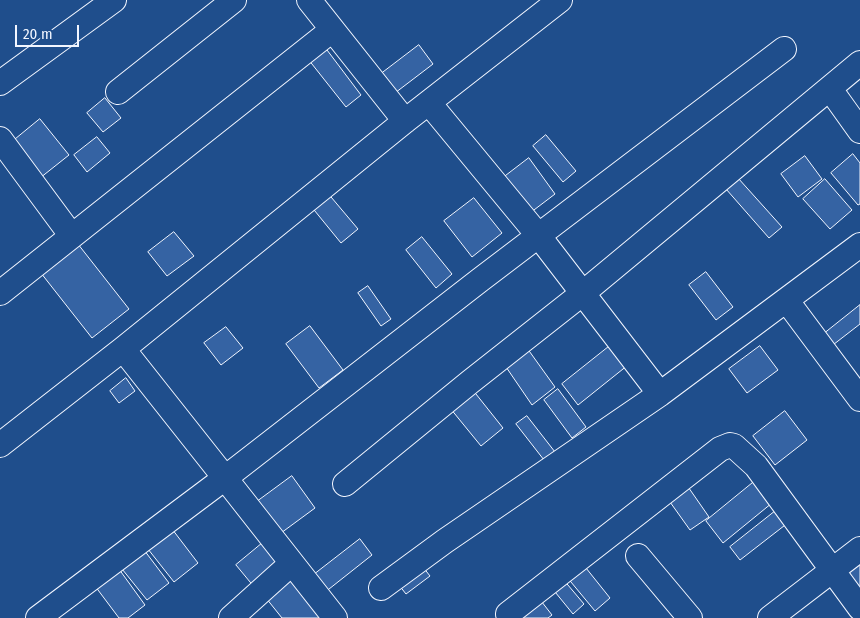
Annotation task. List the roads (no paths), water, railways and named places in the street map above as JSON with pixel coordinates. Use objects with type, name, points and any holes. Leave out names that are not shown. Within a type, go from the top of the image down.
[{"type":"street","points":[[0,83],[114,0]]},
{"type":"street","points":[[118,92],[234,0]]},
{"type":"street","points":[[309,0],[404,121]]},
{"type":"street","points":[[0,445],[123,349],[404,121],[560,0]]},
{"type":"street","points":[[4,281],[71,235],[332,30]]},
{"type":"street","points":[[38,618],[225,478],[538,235],[784,49]]},
{"type":"street","points":[[345,484],[462,388],[583,293],[860,63]]},
{"type":"street","points":[[830,89],[860,130]]},
{"type":"street","points":[[429,103],[538,235],[660,394]]},
{"type":"street","points":[[0,138],[71,235]]},
{"type":"street","points":[[381,588],[453,536],[660,394],[787,302],[860,245]]},
{"type":"street","points":[[787,302],[860,399]]},
{"type":"street","points":[[123,349],[335,618]]},
{"type":"street","points":[[505,611],[720,448],[730,445],[734,446],[756,466],[860,608]]},
{"type":"street","points":[[770,618],[860,549]]},
{"type":"street","points":[[638,556],[690,618]]},
{"type":"street","points":[[231,618],[292,564]]}]
